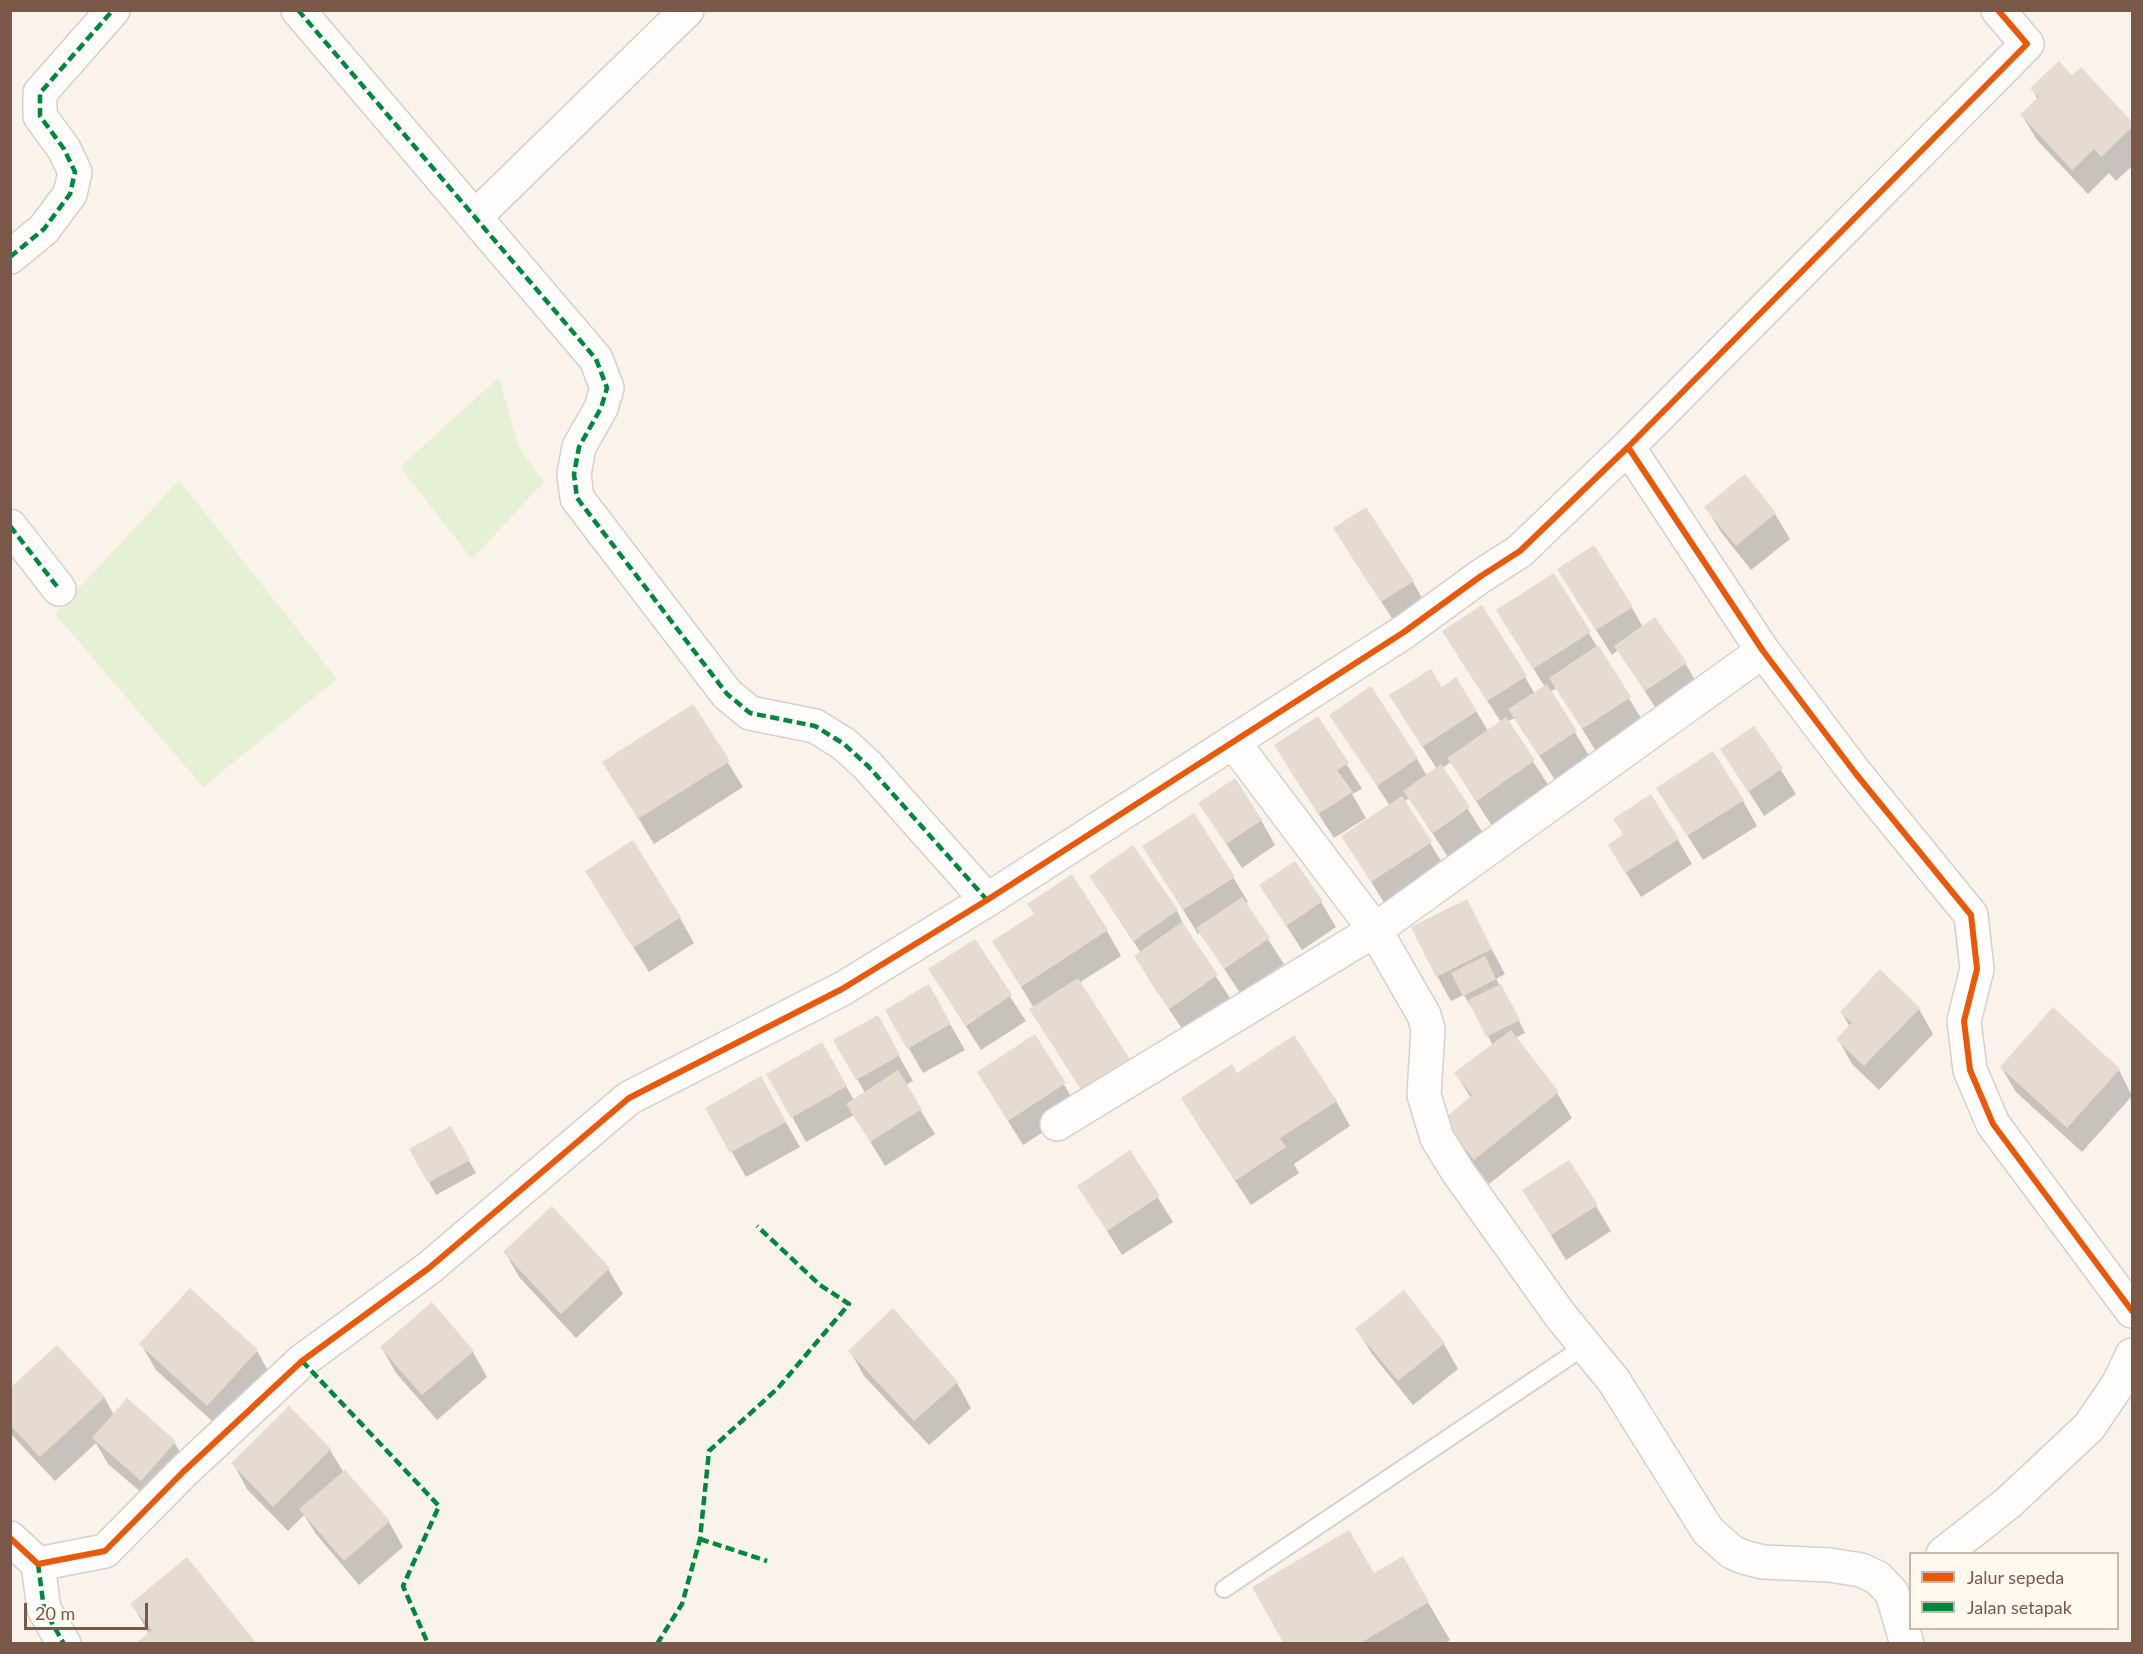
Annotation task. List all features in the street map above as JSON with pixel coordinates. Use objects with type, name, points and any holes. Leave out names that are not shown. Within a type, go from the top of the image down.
[{"type":"street","points":[[10,257],[44,229],[70,194],[75,172],[64,149],[40,116],[40,93],[113,10]]},
{"type":"street","points":[[298,10],[596,359],[607,388],[601,408],[579,447],[574,474],[577,498],[727,694],[750,713],[815,726],[844,744],[868,766],[987,900]]},
{"type":"street","points":[[475,217],[687,10]]},
{"type":"street","points":[[38,1564],[105,1551],[183,1472],[302,1360],[429,1268],[629,1098],[842,989],[987,900],[1404,632],[1481,576],[1520,551],[1628,447],[2027,44],[1998,10]]},
{"type":"street","points":[[1628,447],[1762,651],[1856,774],[1971,915],[1977,969],[1964,1021],[1970,1070],[1993,1124],[2133,1311]]},
{"type":"street","points":[[10,526],[59,589]]},
{"type":"street","points":[[1057,1124],[1375,930],[1762,651]]},
{"type":"street","points":[[1234,742],[1375,930],[1424,1015],[1428,1029],[1424,1095],[1437,1138],[1458,1172],[1560,1315],[1614,1381],[1708,1531],[1721,1543],[1743,1557],[1763,1562],[1830,1565],[1861,1570],[1901,1586],[1907,1644]]},
{"type":"street","points":[[1946,1552],[2008,1503],[2089,1427],[2119,1383],[2133,1354]]},
{"type":"street","points":[[10,1538],[38,1564],[44,1609],[64,1644]]},
{"type":"lane","points":[[1224,1589],[1586,1346]]},
{"type":"green space","points":[[499,377],[518,446],[544,482],[472,559],[400,467]]},
{"type":"green space","points":[[179,480],[337,679],[203,787],[55,614]]},
{"type":"building","points":[[2059,61],[2072,75],[2081,67],[2132,122],[2132,127],[2101,157],[2094,149],[2072,170],[2020,114],[2039,97],[2030,88]]},
{"type":"building","points":[[1745,474],[1776,513],[1736,546],[1704,507]]},
{"type":"building","points":[[1366,507],[1414,581],[1381,602],[1333,528]]},
{"type":"building","points":[[1594,545],[1633,607],[1596,630],[1557,569]]},
{"type":"building","points":[[1554,573],[1591,632],[1533,669],[1496,610]]},
{"type":"building","points":[[1482,605],[1527,676],[1487,701],[1442,631]]},
{"type":"building","points":[[1655,617],[1687,663],[1645,691],[1614,646]]},
{"type":"building","points":[[1598,645],[1631,697],[1582,729],[1549,678]]},
{"type":"building","points":[[1431,669],[1442,687],[1456,677],[1477,711],[1422,747],[1389,695]]},
{"type":"building","points":[[1547,684],[1577,731],[1539,756],[1508,709]]},
{"type":"building","points":[[1371,686],[1418,758],[1377,786],[1329,715]]},
{"type":"building","points":[[693,704],[730,761],[638,819],[602,762]]},
{"type":"building","points":[[1318,716],[1349,763],[1337,770],[1353,792],[1318,814],[1274,745]]},
{"type":"building","points":[[1506,717],[1535,760],[1477,801],[1447,758]]},
{"type":"building","points":[[1754,726],[1783,768],[1748,792],[1720,749]]},
{"type":"building","points":[[1713,751],[1744,800],[1687,836],[1656,788]]},
{"type":"building","points":[[1441,764],[1470,807],[1433,833],[1403,791]]},
{"type":"building","points":[[1235,778],[1262,820],[1226,844],[1198,803]]},
{"type":"building","points":[[1651,794],[1679,839],[1625,873],[1608,845],[1623,834],[1613,819]]},
{"type":"building","points":[[1402,796],[1432,842],[1371,882],[1341,836]]},
{"type":"building","points":[[1194,813],[1235,877],[1183,910],[1142,846]]},
{"type":"building","points":[[633,840],[681,917],[633,948],[585,871]]},
{"type":"building","points":[[1133,845],[1178,910],[1134,941],[1089,876]]},
{"type":"building","points":[[1295,861],[1323,901],[1286,926],[1259,885]]},
{"type":"building","points":[[1072,874],[1108,930],[1021,987],[992,941],[1034,914],[1027,904]]},
{"type":"building","points":[[1242,897],[1270,938],[1224,969],[1196,928]]},
{"type":"building","points":[[1467,899],[1492,949],[1436,977],[1411,927]]},
{"type":"building","points":[[1182,922],[1218,975],[1169,1009],[1134,956]]},
{"type":"building","points":[[975,939],[1012,995],[966,1026],[928,969]]},
{"type":"building","points":[[1485,956],[1496,979],[1463,996],[1451,973]]},
{"type":"building","points":[[1880,969],[1920,1008],[1864,1066],[1836,1039],[1852,1023],[1840,1012]]},
{"type":"building","points":[[1078,978],[1131,1061],[1083,1092],[1029,1009]]},
{"type":"building","points":[[929,984],[951,1024],[907,1049],[885,1010]]},
{"type":"building","points":[[1501,984],[1520,1020],[1486,1037],[1468,1000]]},
{"type":"building","points":[[2053,1007],[2120,1069],[2067,1128],[2000,1067]]},
{"type":"building","points":[[878,1015],[900,1055],[856,1080],[833,1040]]},
{"type":"building","points":[[1511,1030],[1559,1092],[1474,1160],[1443,1120],[1472,1095],[1454,1073]]},
{"type":"building","points":[[1035,1034],[1066,1083],[1008,1121],[977,1072]]},
{"type":"building","points":[[1294,1035],[1337,1101],[1280,1138],[1286,1147],[1235,1181],[1181,1098],[1232,1064],[1237,1073]]},
{"type":"building","points":[[822,1042],[847,1086],[791,1118],[766,1074]]},
{"type":"building","points":[[898,1070],[922,1109],[870,1142],[846,1104]]},
{"type":"building","points":[[761,1076],[786,1122],[730,1153],[705,1108]]},
{"type":"building","points":[[451,1126],[470,1160],[428,1183],[409,1149]]},
{"type":"building","points":[[1130,1150],[1160,1196],[1107,1231],[1077,1186]]},
{"type":"building","points":[[1569,1160],[1598,1205],[1551,1235],[1522,1190]]},
{"type":"building","points":[[552,1206],[610,1268],[561,1314],[503,1252]]},
{"type":"building","points":[[190,1288],[258,1350],[207,1406],[139,1344]]},
{"type":"building","points":[[1404,1290],[1445,1343],[1398,1381],[1355,1329]]},
{"type":"building","points":[[432,1302],[474,1351],[422,1395],[380,1347]]},
{"type":"building","points":[[893,1308],[958,1382],[914,1421],[848,1351]]},
{"type":"building","points":[[57,1345],[105,1397],[40,1457],[10,1425],[10,1388]]},
{"type":"building","points":[[127,1398],[176,1441],[141,1481],[92,1438]]},
{"type":"building","points":[[289,1406],[331,1449],[273,1507],[231,1463]]},
{"type":"building","points":[[345,1470],[390,1521],[344,1561],[299,1509]]},
{"type":"building","points":[[1349,1530],[1374,1573],[1403,1556],[1429,1602],[1359,1644],[1284,1644],[1252,1587]]},
{"type":"building","points":[[187,1557],[257,1644],[135,1644],[152,1630],[130,1604]]},
{"type":"marked path","points":[[10,257],[44,229],[70,194],[75,172],[64,149],[40,116],[40,93],[113,10]]},
{"type":"marked path","points":[[298,10],[596,359],[607,388],[601,408],[579,447],[574,474],[577,498],[727,694],[750,713],[815,726],[844,744],[868,766],[987,900]]},
{"type":"marked path","points":[[10,526],[59,589]]},
{"type":"marked path","points":[[657,1644],[682,1604],[700,1539],[709,1451],[778,1388],[849,1304],[820,1285],[757,1226]]},
{"type":"marked path","points":[[302,1361],[439,1506],[403,1586],[428,1644]]},
{"type":"marked path","points":[[700,1539],[767,1561]]},
{"type":"marked path","points":[[38,1564],[44,1609],[64,1644]]},
{"type":"cycle path","points":[[1998,10],[2027,44],[1628,447],[1763,651],[1856,774],[1971,915],[1977,969],[1964,1021],[1970,1070],[1993,1124],[2132,1311]]},
{"type":"cycle path","points":[[10,1538],[38,1564],[105,1551],[183,1472],[302,1361],[429,1268],[629,1098],[842,989],[987,900],[1404,632],[1481,576],[1520,551],[1628,447]]}]
